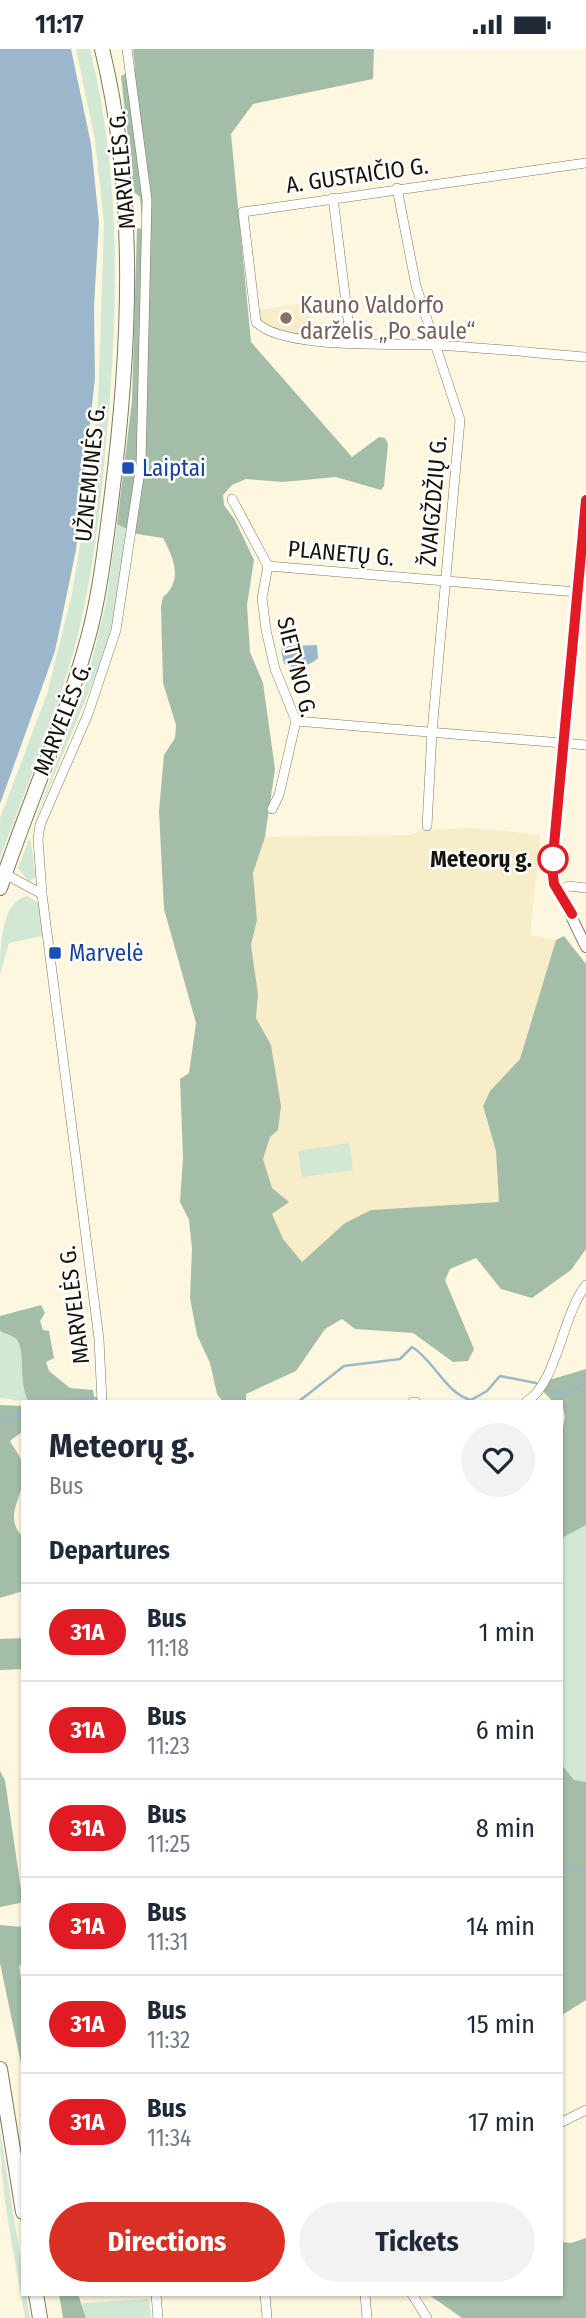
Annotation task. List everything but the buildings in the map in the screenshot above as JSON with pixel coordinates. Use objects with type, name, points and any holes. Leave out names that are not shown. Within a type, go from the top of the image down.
[{"type":"main road","name":"UŽNEMUNĖS G.","points":[[2,881],[67,706],[89,637],[102,572],[117,453],[125,304],[125,201],[114,104],[102,49]]},
{"type":"main road","points":[[0,2069],[21,2200]]},
{"type":"main road","points":[[36,2296],[40,2318]]},
{"type":"street","name":"MARVELĖS G.","points":[[102,1398],[99,1339],[42,894],[38,839],[40,825],[88,714],[116,630],[141,464],[147,200],[127,49]]},
{"type":"street","name":"A. GUSTAIČIO G.","points":[[351,343],[326,343],[264,331],[256,322],[243,212],[586,163]]},
{"type":"street","name":"ŽVAIGŽDŽIŲ G.","points":[[397,188],[416,286],[460,420],[444,582],[427,826]]},
{"type":"street","points":[[333,198],[351,343],[435,345],[586,357]]},
{"type":"street","points":[[232,499],[268,566]]},
{"type":"street","points":[[586,499],[583,567],[578,592],[552,867],[557,891],[586,947]]},
{"type":"street","name":"PLANETŲ G.","points":[[268,566],[578,592]]},
{"type":"street","name":"SIETYNO G.","points":[[268,566],[262,598],[266,630],[275,669],[296,721],[279,795],[272,809]]},
{"type":"street","points":[[296,721],[586,745]]},
{"type":"street","points":[[2,881],[42,894]]},
{"type":"street","points":[[557,891],[569,886],[586,888]]},
{"type":"street","points":[[528,1400],[539,1391],[574,1302],[586,1285]]},
{"type":"street","points":[[563,2122],[586,2110]]},
{"type":"street","points":[[156,2296],[158,2318]]},
{"type":"street","points":[[265,2296],[267,2318]]},
{"type":"street","points":[[365,2296],[367,2318]]},
{"type":"street","points":[[413,2296],[427,2318]]},
{"type":"shaded area","name":"Kauno Valdorfo darželis „Po saule“","points":[[299,304],[300,312],[311,310],[313,337],[260,324],[258,310]]},
{"type":"shaded area","points":[[473,828],[541,835],[530,935],[556,940],[520,1059],[490,1091],[483,1106],[496,1151],[500,1202],[371,1210],[345,1223],[302,1263],[283,1239],[272,1214],[272,1188],[263,1159],[270,1137],[271,1045],[256,1018],[258,994],[251,945],[257,920],[253,873],[265,837],[409,835],[422,830]]},
{"type":"green space","points":[[76,49],[90,49],[101,99],[113,200],[115,302],[105,455],[94,555],[73,653],[48,731],[0,858],[0,818],[47,694],[72,594],[98,404],[104,222],[95,140]]},
{"type":"green space","points":[[133,49],[374,49],[373,79],[253,104],[231,134],[251,342],[352,457],[379,437],[385,438],[388,444],[384,486],[381,490],[336,477],[283,482],[246,479],[232,485],[223,495],[224,505],[235,520],[254,560],[247,605],[250,652],[263,683],[275,769],[265,837],[253,873],[257,920],[251,945],[258,994],[256,1018],[271,1045],[281,1106],[278,1130],[270,1137],[263,1159],[272,1188],[289,1202],[272,1214],[283,1239],[302,1262],[345,1223],[371,1210],[499,1202],[496,1151],[483,1106],[490,1091],[520,1059],[556,940],[564,936],[586,964],[586,1249],[571,1270],[532,1298],[501,1289],[476,1258],[450,1269],[445,1280],[474,1349],[468,1361],[453,1362],[413,1333],[355,1329],[342,1319],[325,1329],[296,1371],[246,1394],[246,1400],[222,1400],[217,1394],[210,1363],[197,1335],[190,1298],[192,1249],[189,1220],[180,1202],[183,1158],[180,1079],[189,1073],[196,1023],[164,909],[159,811],[164,755],[175,738],[176,725],[163,683],[161,607],[163,597],[173,584],[175,569],[163,538],[137,534],[117,524],[132,401],[137,228],[143,229],[140,197],[134,192],[121,76],[135,69]]},
{"type":"green space","points":[[117,524],[130,530],[117,605],[105,653],[33,826],[87,680],[106,603]]},
{"type":"green space","points":[[30,837],[36,877],[29,882],[18,868]]},
{"type":"green space","points":[[27,896],[39,903],[43,936],[9,943],[0,974],[1,941],[7,917],[11,907]]},
{"type":"green space","points":[[349,1143],[353,1170],[302,1177],[298,1151]]},
{"type":"green space","points":[[41,1305],[45,1313],[40,1321],[43,1330],[49,1331],[54,1358],[46,1362],[49,1371],[70,1388],[93,1390],[95,1400],[28,1400],[23,1385],[19,1343],[0,1331],[0,1316]]},
{"type":"green space","points":[[0,1331],[19,1343],[23,1385],[28,1400],[0,1398]]},
{"type":"green space","points":[[586,1369],[586,1525],[563,1537],[565,1417],[563,1400],[551,1400],[542,1390],[549,1380]]},
{"type":"green space","points":[[0,1405],[21,1406],[21,1433],[10,1441],[21,1461],[21,1488],[14,1520],[21,1534],[21,1592],[0,1598]]},
{"type":"green space","points":[[586,1525],[586,1782],[574,1780],[563,1766],[563,1537]]},
{"type":"green space","points":[[21,1638],[21,1669],[0,1670],[0,1639]]},
{"type":"green space","points":[[563,1766],[574,1780],[586,1782],[586,2000],[563,2014]]},
{"type":"green space","points":[[0,1771],[5,1780],[21,1900],[20,1903],[0,1907]]},
{"type":"green space","points":[[0,1925],[21,1927],[21,2063],[0,1963]]},
{"type":"green space","points":[[0,2131],[21,2262],[21,2295],[2,2178]]},
{"type":"green space","points":[[586,2238],[586,2318],[462,2318],[431,2296],[563,2296],[563,2242],[571,2243]]},
{"type":"green space","points":[[21,2296],[26,2296],[30,2318],[25,2318]]},
{"type":"green space","points":[[59,2296],[79,2296],[86,2318],[63,2318]]},
{"type":"green space","points":[[149,2299],[151,2318],[86,2318],[82,2303]]},
{"type":"water","points":[[0,49],[71,49],[91,144],[99,222],[94,306],[95,378],[76,550],[55,651],[0,804]]},
{"type":"water","points":[[317,645],[318,658],[311,663],[297,667],[284,664],[281,650],[285,646]]},
{"type":"waterway","name":"Marvelė","points":[[301,1400],[344,1366],[400,1359],[412,1347],[454,1391],[471,1400]]},
{"type":"waterway","name":"Marvelė","points":[[471,1400],[487,1391],[500,1376],[536,1383]]},
{"type":"waterway","name":"Marvelė","points":[[552,1391],[567,1394],[586,1382]]},
{"type":"waterway","name":"Marvelė","points":[[75,1400],[91,1397],[101,1400]]},
{"type":"waterway","name":"Marvelė","points":[[0,1424],[21,1415]]},
{"type":"waterway","points":[[563,1871],[586,1870]]},
{"type":"bus line","name":"31A","points":[[572,914],[554,884],[552,867],[586,500]]},
{"type":"place","name":"Kauno Valdorfo darželis „Po saule“","points":[[286,318]]},
{"type":"place","name":"Laiptai","points":[[128,468]]},
{"type":"place","name":"Meteorų g.","points":[[553,859]]},
{"type":"place","name":"Marvelė","points":[[55,953]]}]
